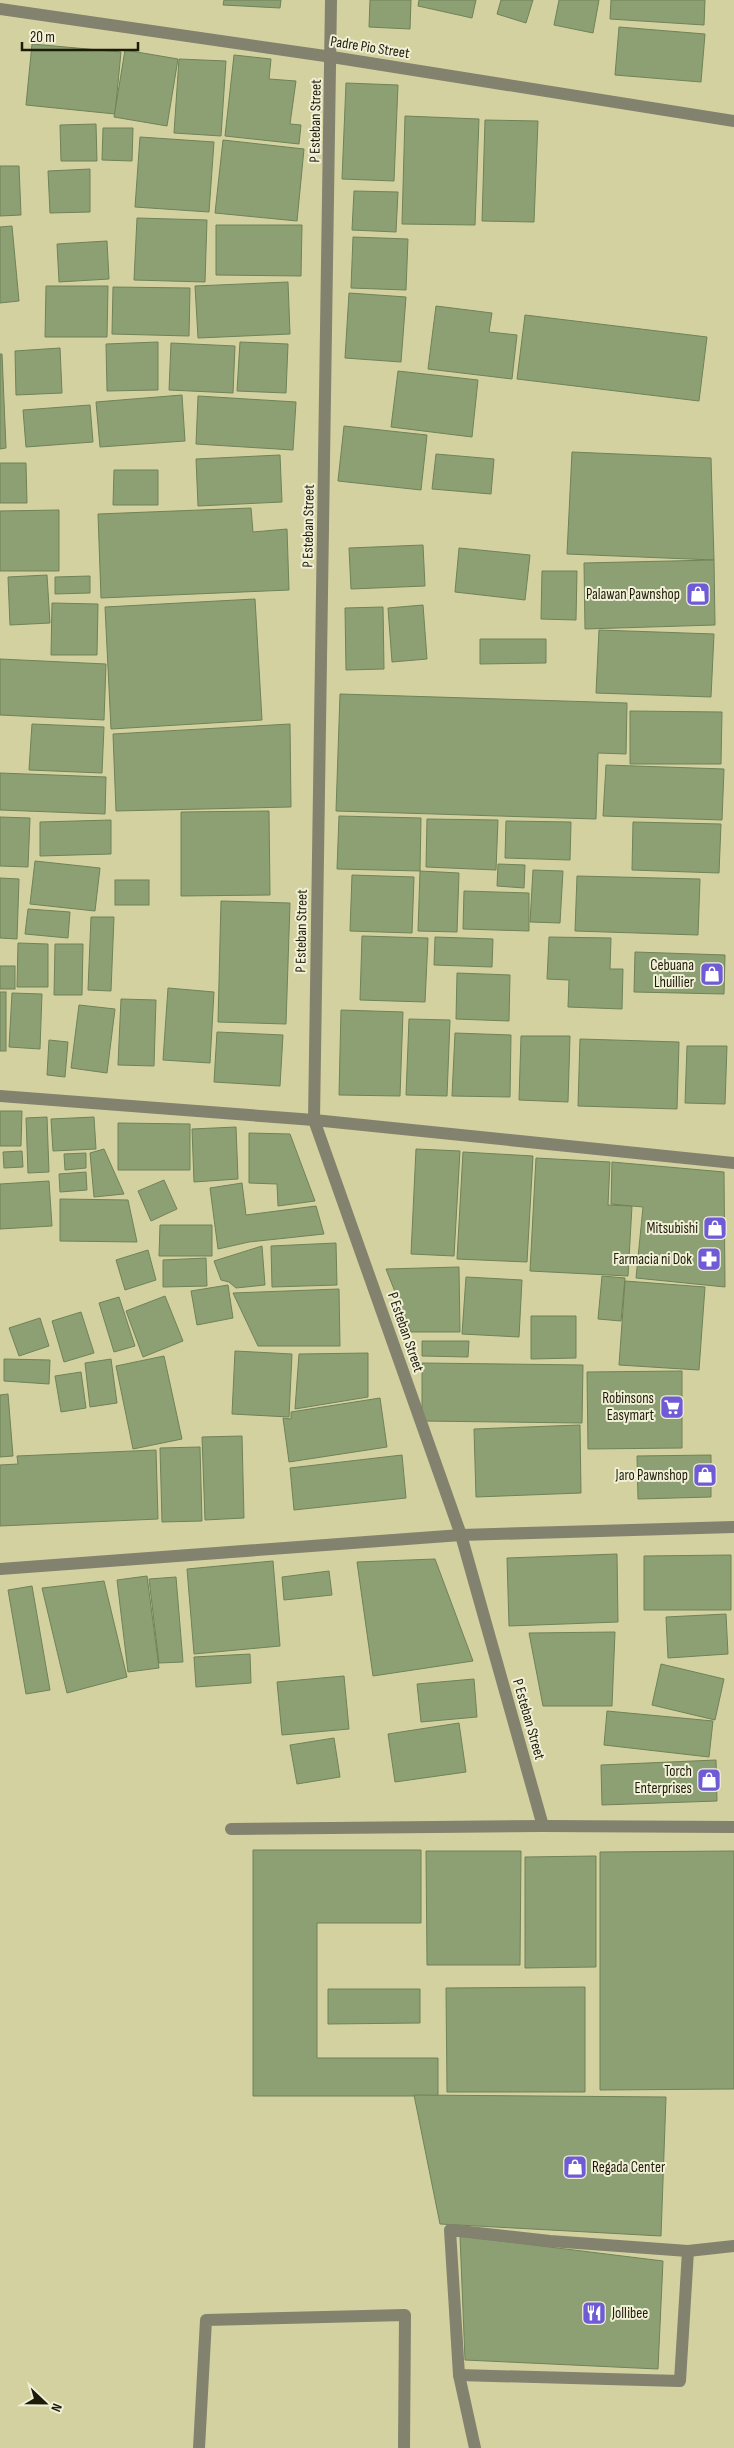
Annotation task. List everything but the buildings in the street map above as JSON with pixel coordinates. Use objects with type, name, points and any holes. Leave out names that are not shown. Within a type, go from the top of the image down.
[{"type":"street","name":"P Esteban Street","points":[[331,0],[332,57],[314,1120],[461,1536],[542,1826]]},
{"type":"street","name":"Padre Pio Street","points":[[0,9],[332,57],[734,121]]},
{"type":"street","points":[[0,1096],[314,1120],[734,1163]]},
{"type":"street","points":[[0,1568],[461,1536],[734,1527]]},
{"type":"street","points":[[231,1829],[542,1826],[734,1827]]},
{"type":"street","points":[[475,2448],[459,2375],[450,2230],[550,2241],[688,2251],[734,2246]]},
{"type":"street","points":[[459,2375],[680,2381],[688,2251]]},
{"type":"street","points":[[199,2448],[206,2320],[405,2315],[404,2448]]},
{"type":"place","name":"Palawan Pawnshop","points":[[698,594]]},
{"type":"place","name":"Cebuana Lhuillier","points":[[712,974]]},
{"type":"place","name":"Mitsubishi","points":[[715,1228]]},
{"type":"place","name":"Farmacia ni Dok","points":[[709,1259]]},
{"type":"place","name":"Robinsons Easymart","points":[[672,1407]]},
{"type":"place","name":"Jaro Pawnshop","points":[[705,1475]]},
{"type":"place","name":"Torch Enterprises","points":[[709,1780]]},
{"type":"place","name":"Regada Center","points":[[575,2167]]},
{"type":"place","name":"Jollibee","points":[[594,2313]]}]
